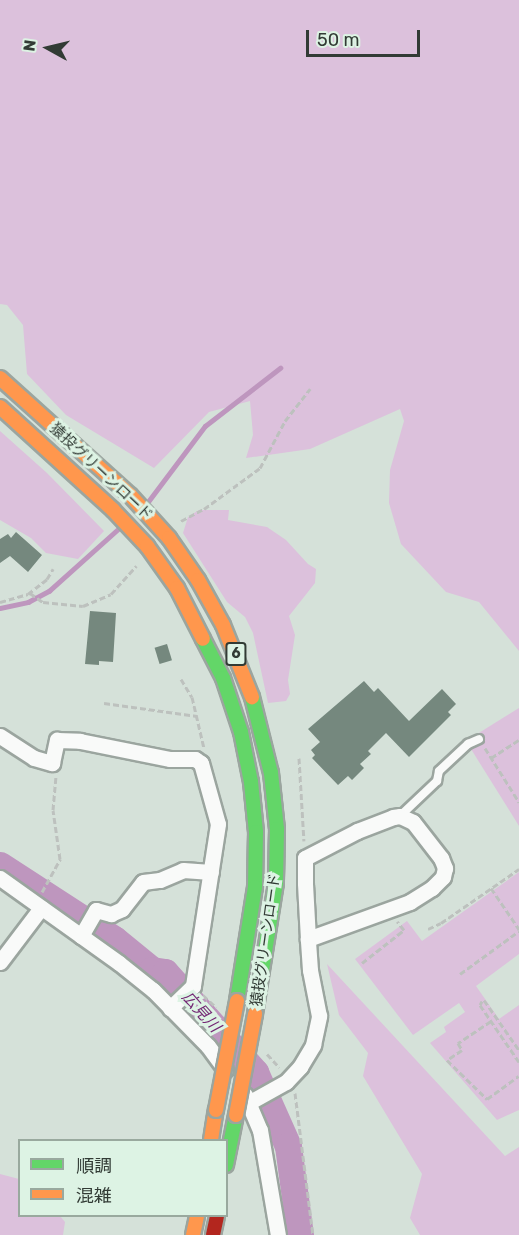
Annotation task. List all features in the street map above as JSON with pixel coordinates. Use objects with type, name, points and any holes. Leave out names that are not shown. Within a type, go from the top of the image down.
[{"type":"main road","name":"猿投グリーンロード","points":[[0,378],[130,495],[170,538],[198,580],[223,625],[244,672],[261,725],[269,763],[277,829],[276,883],[255,1014],[228,1155]]},
{"type":"main road","name":"猿投グリーンロード","points":[[0,407],[113,510],[147,546],[177,588],[223,678],[241,732],[251,782],[256,832],[255,887],[237,1001],[211,1139]]},
{"type":"main road","points":[[193,1235],[196,1217]]},
{"type":"main road","points":[[213,1235],[217,1217]]},
{"type":"street","points":[[0,736],[34,758],[52,763],[57,740],[80,741],[170,759],[195,759],[201,763],[218,824],[191,990],[171,1007]]},
{"type":"street","points":[[254,1100],[286,1082],[300,1067],[313,1045],[319,1016],[310,970],[308,939],[305,858],[357,831],[400,816],[413,822],[441,858],[445,868],[443,877],[432,888],[391,908],[308,939]]},
{"type":"street","points":[[81,936],[96,910],[111,914],[122,909],[143,882],[160,880],[183,870],[211,872]]},
{"type":"street","points":[[0,878],[119,963],[171,1007],[254,1100],[278,1235]]},
{"type":"street","points":[[0,962],[38,906]]},
{"type":"lane","points":[[400,816],[437,781],[439,771],[468,744],[479,739]]},
{"type":"path","points":[[0,602],[28,594],[47,579],[53,569]]},
{"type":"path","points":[[181,679],[192,697],[197,717],[205,751],[201,763]]},
{"type":"path","points":[[104,703],[197,717]]},
{"type":"path","points":[[479,739],[519,802]]},
{"type":"path","points":[[491,758],[519,740]]},
{"type":"path","points":[[299,758],[305,858]]},
{"type":"path","points":[[38,906],[60,859],[53,810],[56,768],[52,763]]},
{"type":"path","points":[[428,929],[441,923],[519,869]]},
{"type":"path","points":[[460,974],[519,930],[491,888]]},
{"type":"path","points":[[362,963],[404,930],[391,908]]},
{"type":"path","points":[[519,1050],[483,1001],[480,1005],[490,1022],[519,1062]]},
{"type":"path","points":[[490,1022],[458,1043],[462,1050],[447,1059],[487,1099],[519,1076]]},
{"type":"shaded area","points":[[0,0],[519,0],[519,651],[479,602],[446,592],[401,544],[389,503],[390,470],[404,421],[400,409],[310,449],[246,458],[253,435],[250,401],[209,412],[154,468],[66,415],[27,374],[23,325],[7,305],[0,304]]},
{"type":"shaded area","points":[[0,431],[47,473],[104,531],[78,559],[46,553],[31,538],[0,520]]},
{"type":"shaded area","points":[[199,510],[229,510],[228,520],[267,527],[286,540],[308,564],[316,569],[315,583],[289,616],[295,635],[288,680],[290,694],[286,701],[268,703],[253,633],[245,617],[227,602],[183,533],[188,517]]},
{"type":"shaded area","points":[[519,708],[519,826],[466,741]]},
{"type":"shaded area","points":[[519,872],[519,954],[476,986],[499,1019],[519,1005],[519,1110],[497,1120],[430,1043],[446,1032],[444,1027],[465,1012],[459,1003],[413,1035],[355,959],[407,921],[422,941]]},
{"type":"shaded area","points":[[327,964],[505,1156],[519,1147],[519,1235],[420,1235],[410,1218],[422,1174],[363,1076],[368,1053],[339,1015]]},
{"type":"shaded area","points":[[0,1174],[18,1179],[18,1217],[61,1217],[65,1222],[63,1235],[0,1235]]},
{"type":"building","points":[[16,532],[42,555],[28,572],[10,556],[0,563],[0,539],[8,534],[11,538]]},
{"type":"building","points":[[90,611],[116,613],[113,662],[99,661],[99,665],[85,664]]},
{"type":"building","points":[[167,644],[172,660],[160,664],[155,648]]},
{"type":"building","points":[[364,681],[374,692],[378,688],[409,721],[442,689],[456,704],[448,712],[451,715],[409,757],[386,733],[368,751],[371,754],[360,764],[364,768],[352,780],[348,776],[338,785],[312,758],[315,755],[311,750],[320,742],[308,729]]},
{"type":"waterway","points":[[147,503],[205,426],[280,368]]},
{"type":"waterway","points":[[0,608],[28,602],[49,591],[118,529]]},
{"type":"waterway","name":"広見川","points":[[0,865],[114,939],[152,970],[165,972],[255,1072],[288,1146],[300,1235]]},
{"type":"traffic: fast","points":[[203,639],[223,678],[241,732],[251,782],[256,832],[255,887],[237,1001]]},
{"type":"traffic: fast","points":[[252,697],[271,773],[277,829],[276,883],[255,1014]]},
{"type":"traffic: fast","points":[[228,1155],[236,1115]]},
{"type":"traffic: slow","points":[[0,378],[130,495],[169,538],[198,580],[223,625],[252,697]]},
{"type":"traffic: slow","points":[[0,407],[113,510],[147,546],[177,588],[203,639]]},
{"type":"traffic: slow","points":[[216,1110],[237,1001]]},
{"type":"traffic: slow","points":[[236,1115],[255,1014]]},
{"type":"traffic: slow","points":[[211,1139],[216,1110]]},
{"type":"traffic: slow","points":[[193,1235],[197,1217]]},
{"type":"traffic: jam","points":[[213,1235],[217,1217]]}]
